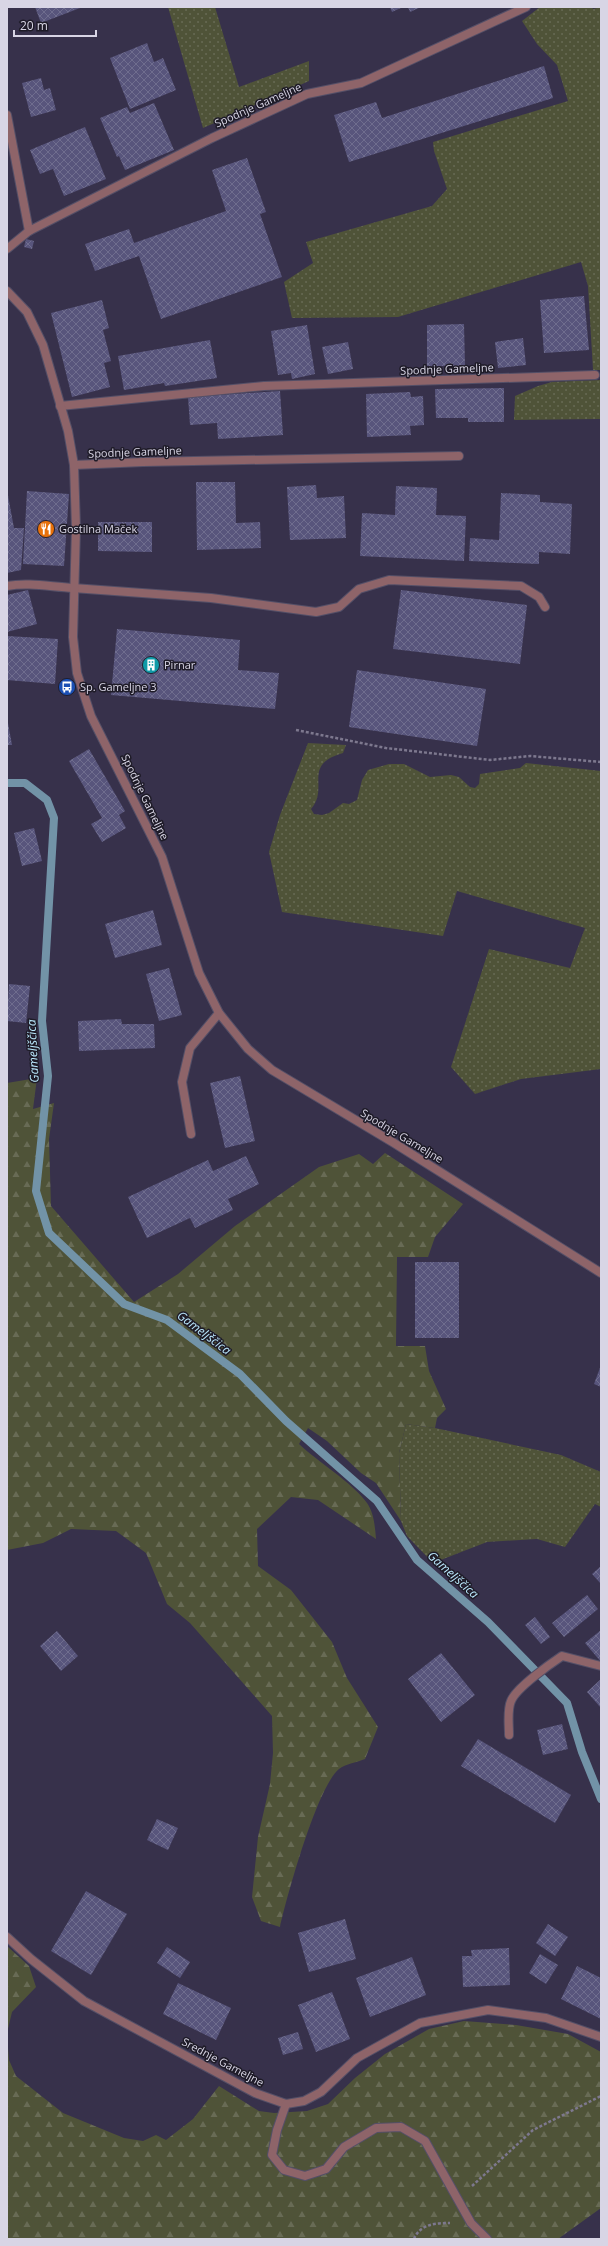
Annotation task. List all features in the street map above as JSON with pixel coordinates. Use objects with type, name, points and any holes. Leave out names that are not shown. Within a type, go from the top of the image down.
[{"type":"street","name":"Spodnje Gameljne","points":[[7,249],[29,231],[212,138],[307,94],[360,83],[526,7]]},
{"type":"street","points":[[7,115],[29,231]]},
{"type":"street","name":"Spodnje Gameljne","points":[[7,291],[27,312],[43,345],[60,406],[74,465],[76,528],[73,588],[73,637],[77,673],[91,716],[162,857],[199,972],[219,1013],[248,1049],[272,1070],[394,1143],[601,1273]]},
{"type":"street","name":"Spodnje Gameljne","points":[[60,406],[264,386],[596,375]]},
{"type":"street","name":"Spodnje Gameljne","points":[[74,465],[150,462],[459,456]]},
{"type":"street","points":[[7,586],[31,583],[43,587],[211,598],[316,612],[339,607],[359,589],[389,580],[397,580],[521,586],[539,597],[545,607]]},
{"type":"street","points":[[191,1134],[182,1082],[190,1048],[219,1013]]},
{"type":"street","points":[[509,1735],[511,1700],[524,1685],[555,1661],[562,1656],[601,1666]]},
{"type":"street","name":"Srednje Gameljne","points":[[7,1937],[31,1959],[84,2001],[255,2093],[286,2104],[304,2102],[321,2092],[357,2058],[420,2023],[488,2010],[546,2018],[601,2037]]},
{"type":"street","points":[[286,2104],[277,2130],[272,2155],[284,2170],[304,2176],[326,2169],[344,2147],[376,2128],[401,2127],[425,2141],[471,2223],[487,2239]]},
{"type":"path","points":[[296,730],[386,748],[490,760],[530,756],[601,762]]},
{"type":"path","points":[[457,2199],[533,2130],[601,2096]]},
{"type":"path","points":[[414,2239],[416,2234],[432,2223],[471,2223]]},
{"type":"green space","points":[[168,7],[215,7],[239,87],[309,61],[309,81],[203,128]]},
{"type":"green space","points":[[540,7],[592,7],[593,9],[601,7],[601,370],[593,370],[588,286],[581,262],[398,317],[292,318],[284,282],[313,263],[306,242],[432,206],[447,189],[434,151],[433,142],[568,101],[557,65],[537,44],[522,21]]},
{"type":"green space","points":[[601,380],[601,419],[514,420],[515,396],[538,386],[552,382]]},
{"type":"green space","points":[[308,743],[346,745],[343,753],[330,758],[319,770],[318,793],[316,801],[311,809],[314,814],[322,815],[329,813],[343,803],[349,804],[357,800],[362,780],[368,770],[389,764],[404,764],[430,777],[451,775],[459,777],[470,787],[475,788],[479,784],[480,774],[520,768],[526,763],[601,771],[601,1069],[521,1079],[475,1094],[451,1067],[489,949],[570,968],[585,928],[457,891],[443,936],[282,912],[269,852],[280,815]]},
{"type":"green space","points":[[37,1078],[33,1109],[54,1103],[49,1139],[51,1206],[134,1302],[178,1274],[235,1226],[319,1167],[359,1154],[373,1164],[385,1153],[463,1204],[435,1237],[428,1257],[397,1257],[396,1346],[425,1346],[429,1371],[446,1409],[437,1418],[435,1428],[406,1424],[399,1453],[401,1521],[376,1483],[361,1473],[327,1441],[308,1428],[299,1444],[345,1480],[367,1503],[373,1516],[376,1539],[318,1500],[291,1497],[257,1529],[258,1566],[291,1590],[332,1642],[347,1678],[378,1727],[365,1759],[348,1764],[339,1769],[330,1780],[321,1797],[296,1868],[280,1927],[261,1921],[252,1897],[258,1837],[270,1784],[273,1753],[272,1716],[190,1623],[167,1604],[146,1553],[116,1531],[71,1529],[43,1543],[7,1550],[7,1083]]},
{"type":"green space","points":[[406,1424],[435,1428],[561,1455],[601,1472],[601,1507],[595,1504],[565,1547],[537,1539],[487,1542],[433,1563],[407,1536],[401,1521],[399,1453]]},
{"type":"green space","points":[[7,1946],[29,1966],[36,1987],[12,2012],[7,2033]]},
{"type":"green space","points":[[464,2021],[516,2025],[568,2034],[601,2052],[601,2208],[558,2239],[7,2239],[7,2036],[9,2060],[16,2076],[63,2113],[124,2138],[143,2141],[156,2135],[166,2140],[193,2119],[219,2086],[259,2111],[274,2113],[307,2111],[328,2104],[355,2078],[385,2054],[429,2029]]},
{"type":"building","points":[[35,7],[79,7],[80,8],[41,23]]},
{"type":"building","points":[[390,7],[403,7],[392,12]]},
{"type":"building","points":[[408,7],[421,7],[410,12]]},
{"type":"building","points":[[147,43],[154,62],[163,58],[176,90],[130,109],[110,58]]},
{"type":"building","points":[[544,66],[553,98],[349,162],[334,115],[376,102],[382,118]]},
{"type":"building","points":[[41,78],[44,90],[50,88],[56,110],[31,117],[22,83]]},
{"type":"building","points":[[154,103],[174,150],[125,170],[119,156],[117,157],[100,118],[127,107],[130,113]]},
{"type":"building","points":[[85,127],[106,179],[64,196],[53,169],[40,174],[30,150]]},
{"type":"building","points":[[247,158],[266,212],[260,214],[282,277],[161,319],[139,256],[95,271],[85,244],[129,229],[134,243],[226,211],[212,170]]},
{"type":"building","points":[[26,239],[34,241],[32,249],[24,247]]},
{"type":"building","points":[[584,296],[589,350],[544,353],[540,300]]},
{"type":"building","points":[[102,300],[109,328],[103,330],[111,361],[104,363],[110,387],[72,397],[51,313]]},
{"type":"building","points":[[464,324],[465,366],[427,366],[427,325]]},
{"type":"building","points":[[307,325],[315,374],[292,379],[291,373],[278,375],[271,331]]},
{"type":"building","points":[[523,338],[526,365],[498,368],[495,342]]},
{"type":"building","points":[[210,340],[217,378],[165,386],[164,383],[124,390],[118,356]]},
{"type":"building","points":[[348,342],[353,369],[328,374],[322,347]]},
{"type":"building","points":[[504,388],[504,422],[468,422],[468,418],[436,418],[435,389]]},
{"type":"building","points":[[280,391],[283,435],[218,439],[217,423],[190,425],[188,397]]},
{"type":"building","points":[[410,392],[411,397],[423,396],[424,425],[410,426],[411,435],[367,437],[366,394]]},
{"type":"building","points":[[196,482],[235,482],[236,523],[260,522],[261,548],[197,550]]},
{"type":"building","points":[[316,485],[317,498],[344,496],[346,538],[290,540],[287,487]]},
{"type":"building","points":[[396,486],[437,488],[436,515],[466,516],[464,561],[360,556],[362,513],[395,515]]},
{"type":"building","points":[[7,490],[14,528],[24,528],[21,570],[7,573]]},
{"type":"building","name":"Gostilna Maček","points":[[27,491],[69,494],[64,566],[23,564]]},
{"type":"building","points":[[501,493],[540,495],[540,502],[572,504],[570,554],[539,552],[539,564],[469,561],[470,538],[499,540]]},
{"type":"building","points":[[98,522],[152,522],[152,552],[98,551]]},
{"type":"building","points":[[28,590],[37,624],[7,632],[7,595]]},
{"type":"building","points":[[401,590],[527,605],[520,664],[393,649]]},
{"type":"building","points":[[117,629],[240,640],[238,670],[279,673],[275,709],[111,695]]},
{"type":"building","points":[[7,636],[58,639],[55,684],[7,680]]},
{"type":"building","points":[[357,670],[486,689],[477,746],[349,727]]},
{"type":"building","points":[[8,723],[12,745],[7,745]]},
{"type":"building","points":[[89,749],[125,811],[119,815],[126,828],[102,842],[91,824],[102,818],[69,761]]},
{"type":"building","points":[[34,828],[42,861],[22,866],[14,833]]},
{"type":"building","points":[[153,910],[162,945],[115,958],[105,924]]},
{"type":"building","points":[[169,968],[182,1015],[159,1021],[146,974]]},
{"type":"building","points":[[9,984],[30,986],[26,1023],[7,1021]]},
{"type":"building","points":[[121,1019],[122,1024],[154,1024],[155,1048],[79,1051],[78,1021]]},
{"type":"building","points":[[240,1076],[255,1141],[225,1148],[210,1083]]},
{"type":"building","points":[[246,1156],[259,1184],[228,1199],[233,1210],[195,1228],[190,1218],[147,1238],[128,1197],[208,1160],[213,1171]]},
{"type":"building","points":[[415,1262],[459,1262],[459,1338],[415,1338]]},
{"type":"building","points":[[601,1365],[601,1387],[594,1384]]},
{"type":"building","points":[[601,1566],[601,1584],[592,1574]]},
{"type":"building","points":[[587,1595],[598,1609],[564,1637],[552,1623]]},
{"type":"building","points":[[535,1617],[550,1637],[541,1644],[525,1625]]},
{"type":"building","points":[[601,1630],[601,1662],[585,1643]]},
{"type":"building","points":[[57,1631],[78,1656],[61,1671],[40,1646]]},
{"type":"building","points":[[441,1653],[475,1695],[441,1722],[408,1679]]},
{"type":"building","points":[[601,1679],[601,1708],[587,1692]]},
{"type":"building","points":[[562,1724],[568,1749],[543,1755],[537,1730]]},
{"type":"building","points":[[478,1739],[571,1795],[555,1823],[461,1766]]},
{"type":"building","points":[[157,1819],[178,1828],[168,1850],[147,1840]]},
{"type":"building","points":[[86,1891],[127,1914],[91,1975],[51,1951]]},
{"type":"building","points":[[345,1919],[356,1959],[309,1972],[298,1933]]},
{"type":"building","points":[[548,1924],[568,1937],[555,1956],[536,1943]]},
{"type":"building","points":[[167,1947],[190,1962],[180,1978],[157,1963]]},
{"type":"building","points":[[509,1948],[510,1985],[463,1987],[462,1956],[472,1956],[471,1950]]},
{"type":"building","points":[[540,1954],[558,1965],[546,1984],[529,1973]]},
{"type":"building","points":[[412,1957],[426,1995],[370,2017],[356,1978]]},
{"type":"building","points":[[577,1966],[601,1978],[601,2019],[561,1999]]},
{"type":"building","points":[[178,1983],[231,2008],[216,2040],[163,2014]]},
{"type":"building","points":[[332,1992],[350,2039],[316,2052],[298,2005]]},
{"type":"building","points":[[298,2032],[303,2049],[283,2055],[278,2038]]},
{"type":"waterway","name":"Gameljščica","points":[[7,783],[25,783],[47,800],[54,818],[42,1021],[48,1076],[36,1191],[49,1233],[124,1304],[167,1320],[240,1374],[286,1421],[377,1501],[417,1560],[488,1622],[567,1703],[582,1752],[601,1799]]},
{"type":"place","name":"Gostilna Maček","points":[[46,529]]},
{"type":"place","name":"Pirnar","points":[[151,665]]},
{"type":"place","name":"Sp. Gameljne 3","points":[[67,687]]}]
